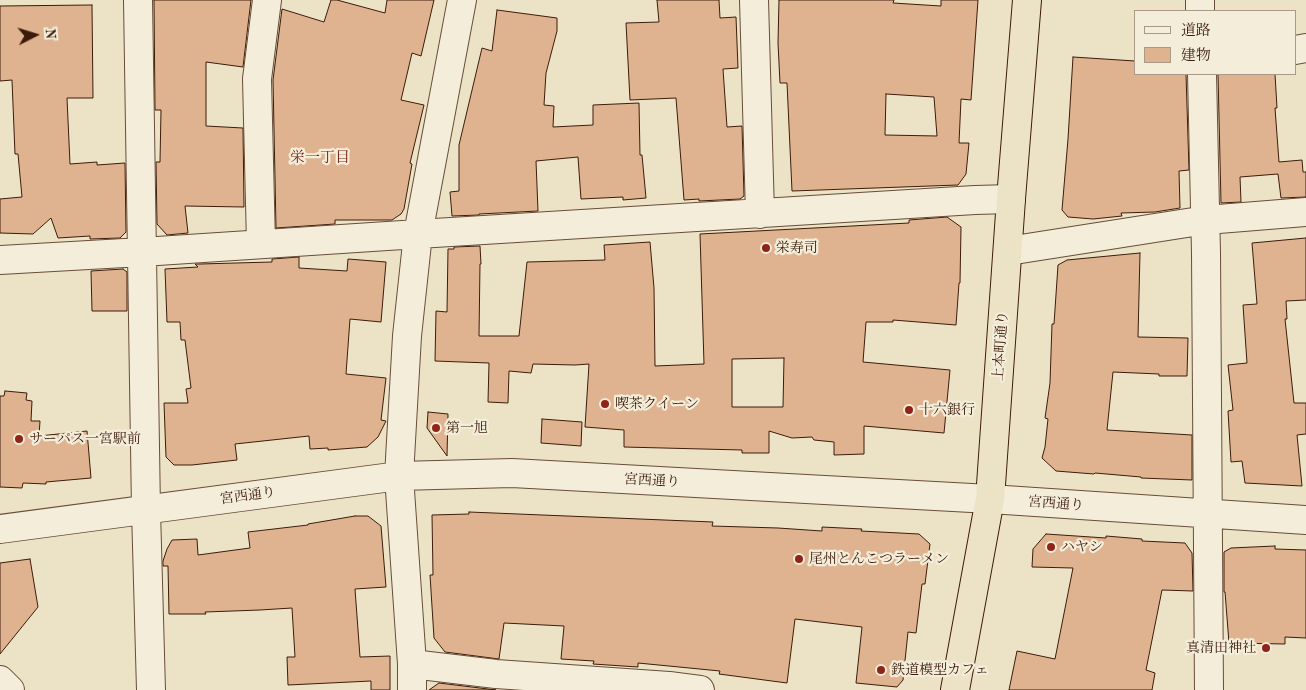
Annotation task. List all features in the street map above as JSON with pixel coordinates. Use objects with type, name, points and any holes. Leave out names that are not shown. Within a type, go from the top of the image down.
[{"type":"highway","name":"上本町通り","points":[[955,690],[990,499],[1027,0]]},
{"type":"street","points":[[138,0],[146,510],[151,690],[140,690]]},
{"type":"street","points":[[261,244],[257,79],[267,0]]},
{"type":"street","points":[[462,0],[418,234],[407,336],[399,476],[412,677],[496,674],[669,686],[700,690]]},
{"type":"street","points":[[754,0],[760,214]]},
{"type":"street","points":[[1202,75],[1206,220],[1209,690]]},
{"type":"street","points":[[0,260],[1011,199]]},
{"type":"street","points":[[1008,251],[1206,220],[1306,212]]},
{"type":"street","name":"宮西通り","points":[[0,529],[399,476],[512,473],[990,499],[1306,520]]},
{"type":"street","points":[[0,680],[10,690]]},
{"type":"building","points":[[154,0],[251,0],[243,67],[206,62],[206,126],[243,128],[244,207],[185,206],[188,233],[167,235],[157,224],[156,162],[160,162],[161,110],[155,110]]},
{"type":"building","points":[[331,0],[385,13],[387,0],[434,0],[421,56],[412,53],[401,100],[424,105],[410,163],[412,164],[404,209],[401,214],[392,220],[335,220],[335,224],[276,228],[273,80],[282,9],[324,22]]},
{"type":"building","points":[[657,0],[719,0],[720,18],[736,17],[738,68],[723,69],[727,127],[742,126],[744,196],[740,199],[684,200],[676,98],[630,100],[626,23],[659,22]]},
{"type":"building","points":[[779,0],[894,0],[893,3],[941,6],[941,0],[978,0],[971,100],[961,99],[959,143],[969,143],[966,174],[958,185],[792,191],[787,83],[780,83],[778,43]],"holes":[[[886,94],[934,97],[937,136],[885,135]]]},
{"type":"building","points":[[92,5],[93,98],[67,98],[70,164],[97,162],[97,165],[125,163],[126,232],[120,238],[90,239],[90,236],[58,238],[51,218],[33,234],[0,233],[0,199],[22,197],[18,154],[15,154],[12,80],[0,81],[0,6]]},
{"type":"building","points":[[497,10],[557,18],[557,31],[546,73],[544,105],[554,106],[553,127],[593,125],[593,105],[639,103],[640,155],[642,155],[646,198],[623,200],[623,197],[581,199],[578,157],[536,161],[538,211],[452,216],[450,192],[459,191],[459,145],[482,48],[492,51]]},
{"type":"building","points":[[1073,57],[1134,61],[1134,75],[1186,75],[1189,170],[1179,171],[1180,208],[1155,212],[1121,213],[1122,216],[1093,219],[1068,217],[1062,210]]},
{"type":"building","points":[[1218,75],[1275,75],[1277,108],[1275,108],[1279,162],[1302,160],[1303,172],[1306,172],[1306,197],[1281,198],[1278,174],[1240,177],[1241,202],[1221,203]]},
{"type":"building","points":[[947,217],[961,227],[960,283],[956,325],[893,320],[893,322],[866,322],[863,362],[950,370],[944,433],[864,426],[864,454],[834,455],[834,442],[814,440],[812,437],[792,438],[769,431],[769,453],[742,453],[742,450],[624,447],[624,430],[585,427],[589,364],[533,364],[531,373],[509,371],[508,403],[488,402],[489,363],[435,361],[436,311],[447,312],[448,249],[454,249],[454,247],[480,246],[479,336],[519,336],[527,262],[605,260],[604,245],[650,242],[654,288],[655,366],[704,364],[700,234],[909,223],[909,220]],"holes":[[[784,358],[783,407],[732,407],[732,359]]]},
{"type":"building","points":[[1306,238],[1306,300],[1286,301],[1287,319],[1285,319],[1294,403],[1306,403],[1306,434],[1297,435],[1302,486],[1245,483],[1242,461],[1231,462],[1228,411],[1233,410],[1228,365],[1247,363],[1243,305],[1257,304],[1252,243]]},
{"type":"building","points":[[1140,253],[1138,337],[1188,338],[1187,376],[1159,376],[1159,374],[1113,372],[1107,430],[1192,435],[1192,480],[1056,471],[1042,458],[1048,419],[1045,418],[1050,383],[1052,324],[1054,324],[1058,265],[1067,260]]},
{"type":"building","points":[[299,257],[299,268],[347,271],[348,259],[386,262],[381,322],[350,319],[346,374],[386,378],[381,420],[386,421],[378,437],[367,447],[328,450],[328,448],[310,449],[309,436],[235,444],[237,460],[174,465],[166,457],[164,403],[188,403],[186,389],[191,388],[185,340],[181,340],[180,322],[167,322],[165,269],[198,267],[195,264],[272,262],[272,259]]},
{"type":"building","points":[[123,269],[127,272],[127,311],[92,311],[91,271]]},
{"type":"building","name":"サーパス一宮駅前","points":[[5,391],[27,393],[26,400],[32,401],[31,421],[40,421],[39,436],[87,431],[91,478],[46,482],[46,484],[23,483],[22,488],[0,487],[0,396],[4,396]]},
{"type":"building","points":[[428,412],[448,414],[447,456],[427,428]]},
{"type":"building","points":[[542,419],[582,422],[581,446],[541,443]]},
{"type":"building","points":[[469,512],[713,522],[712,526],[822,531],[822,527],[919,534],[930,544],[925,584],[922,584],[916,633],[908,632],[903,680],[897,687],[856,683],[862,627],[795,619],[787,683],[719,674],[720,671],[638,663],[638,667],[593,664],[594,661],[561,659],[564,626],[504,623],[499,659],[445,652],[434,638],[430,575],[433,575],[432,515],[469,514]]},
{"type":"building","points":[[355,516],[368,516],[381,526],[386,587],[355,589],[360,657],[390,656],[390,690],[371,690],[371,681],[288,685],[287,657],[295,657],[292,608],[205,612],[206,614],[169,614],[168,566],[163,566],[163,561],[172,540],[197,539],[198,555],[250,548],[248,532],[308,525]]},
{"type":"building","points":[[1046,534],[1106,538],[1106,536],[1142,539],[1142,541],[1185,543],[1192,553],[1193,591],[1162,590],[1146,670],[1155,673],[1152,690],[1009,690],[1017,651],[1055,659],[1073,568],[1032,567],[1033,549]]},
{"type":"building","points":[[1275,546],[1275,549],[1306,550],[1306,638],[1285,637],[1285,644],[1229,643],[1224,592],[1224,552],[1231,548]]},
{"type":"building","points":[[30,559],[38,607],[0,654],[0,563]]},
{"type":"building","points":[[439,683],[496,690],[429,690]]},
{"type":"place","name":"栄寿司","points":[[766,248]]},
{"type":"place","name":"喫茶クイーン","points":[[605,404]]},
{"type":"place","name":"十六銀行","points":[[909,410]]},
{"type":"place","name":"第一旭","points":[[436,428]]},
{"type":"place","name":"サーパス一宮駅前","points":[[19,439]]},
{"type":"place","name":"ハヤシ","points":[[1051,547]]},
{"type":"place","name":"尾州とんこつラーメン","points":[[799,559]]},
{"type":"place","name":"真清田神社","points":[[1266,648]]},
{"type":"place","name":"鉄道模型カフェ","points":[[881,670]]},
{"type":"district","name":"栄一丁目","points":[[320,158]]}]
